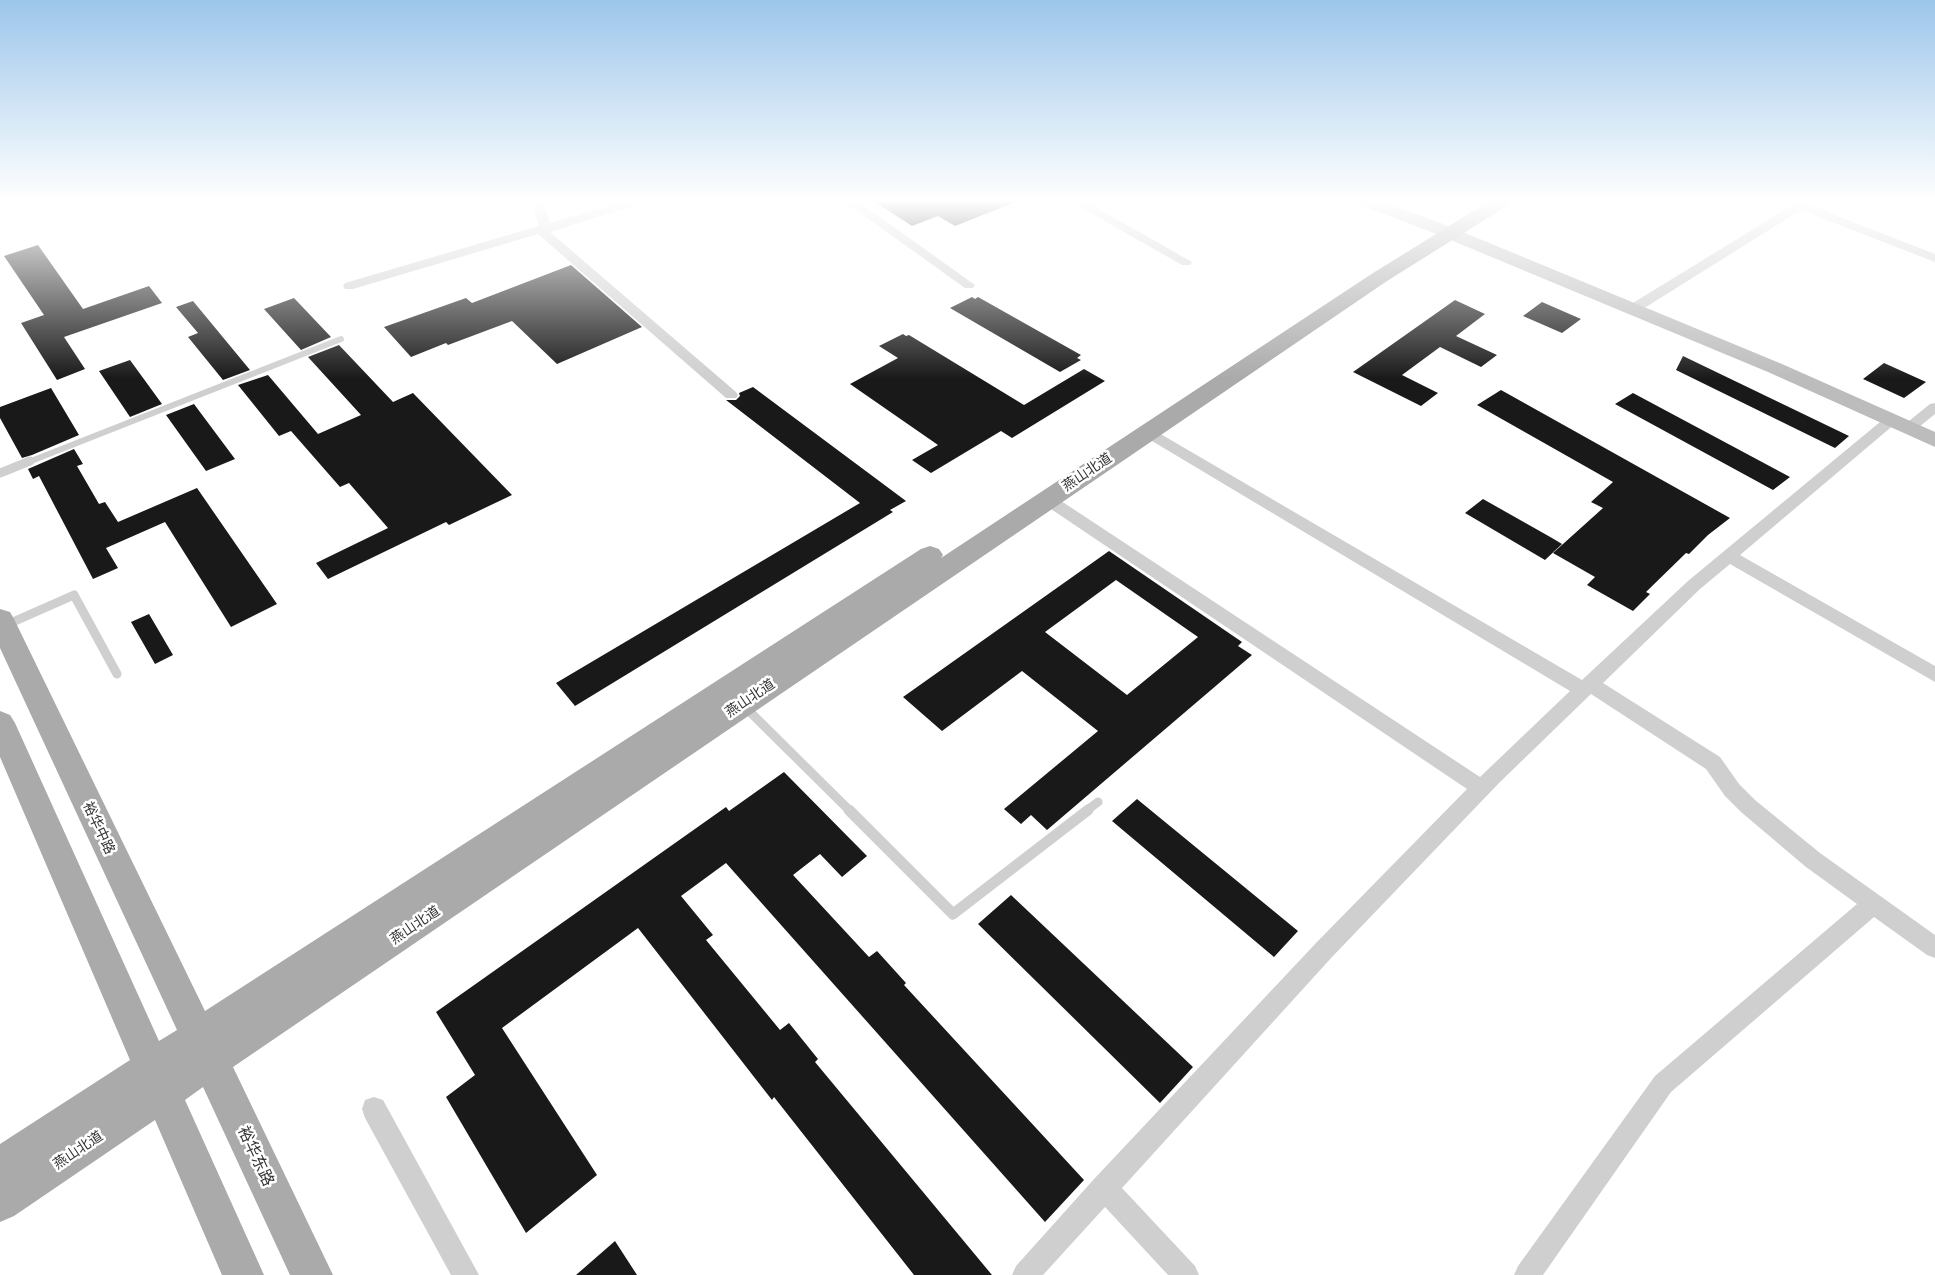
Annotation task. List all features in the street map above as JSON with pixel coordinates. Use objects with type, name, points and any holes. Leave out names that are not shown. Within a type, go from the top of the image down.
[{"type":"main road","name":"燕山北道","points":[[205,1049],[1002,507],[1364,270],[1384,260]]},
{"type":"main road","name":"燕山北道","points":[[0,1167],[157,1080],[742,704],[1380,277],[1403,260]]},
{"type":"main road","points":[[1513,260],[1775,368],[1935,440]]},
{"type":"main road","name":"裕华中路","points":[[2,622],[205,1049]]},
{"type":"main road","points":[[0,723],[243,1275]]},
{"type":"main road","name":"裕华东路","points":[[205,1049],[312,1275]]},
{"type":"main road","name":"燕山北道","points":[[0,1202],[157,1080]]},
{"type":"street","points":[[349,286],[441,260]]},
{"type":"street","points":[[577,260],[731,395]]},
{"type":"street","points":[[933,260],[970,285]]},
{"type":"street","points":[[1181,260],[1186,262]]},
{"type":"street","points":[[1633,309],[1713,260]]},
{"type":"street","points":[[1025,1275],[1324,950],[1481,788],[1694,585],[1900,424],[1935,407]]},
{"type":"street","points":[[1147,432],[1587,687],[1713,764],[1732,790],[1748,806],[1814,860],[1935,948]]},
{"type":"street","points":[[1047,499],[1481,788]]},
{"type":"street","points":[[1729,556],[1935,675]]},
{"type":"street","points":[[1527,1275],[1663,1084],[1873,904]]},
{"type":"street","points":[[374,1109],[466,1275]]},
{"type":"street","points":[[1104,1187],[1186,1275]]},
{"type":"lane","points":[[0,473],[341,339]]},
{"type":"lane","points":[[2,622],[74,595],[117,674]]},
{"type":"lane","points":[[742,704],[953,914],[1098,802]]},
{"type":"building","points":[[6,260],[48,260],[83,309],[149,286],[162,303],[64,337],[85,369],[57,380],[21,323],[44,315]]},
{"type":"building","points":[[571,265],[642,327],[557,364],[512,321],[411,357],[384,327],[466,298],[472,303]]},
{"type":"building","points":[[972,297],[975,299],[978,297],[1081,355],[1077,358],[1081,360],[1060,372],[950,308]]},
{"type":"building","points":[[294,298],[331,337],[301,350],[264,309]]},
{"type":"building","points":[[1455,300],[1485,314],[1456,336],[1497,355],[1481,367],[1440,347],[1402,375],[1438,393],[1421,406],[1353,372]]},
{"type":"building","points":[[193,301],[250,370],[223,380],[188,337],[198,333],[176,307]]},
{"type":"building","points":[[1542,302],[1581,319],[1562,333],[1523,316]]},
{"type":"building","points":[[903,334],[909,335],[1024,405],[1084,369],[1105,381],[1012,438],[1001,431],[931,473],[912,460],[938,445],[850,384],[898,358],[879,346]]},
{"type":"building","points":[[339,345],[393,402],[413,393],[512,495],[449,525],[446,522],[328,579],[316,563],[388,528],[349,483],[340,487],[291,431],[279,436],[238,385],[268,375],[318,434],[361,415],[308,357]]},
{"type":"building","points":[[1683,356],[1849,436],[1835,448],[1676,370]]},
{"type":"building","points":[[130,360],[162,404],[130,417],[99,371]]},
{"type":"building","points":[[1884,363],[1926,382],[1904,398],[1863,379]]},
{"type":"building","points":[[753,387],[906,501],[890,510],[893,512],[575,706],[556,683],[860,503],[726,400],[736,400],[740,396],[739,393]]},
{"type":"building","points":[[51,388],[79,435],[22,458],[0,418],[0,407]]},
{"type":"building","points":[[1501,390],[1730,518],[1708,535],[1689,554],[1686,553],[1646,592],[1650,594],[1633,611],[1587,585],[1595,577],[1553,553],[1603,508],[1591,502],[1613,482],[1477,405]]},
{"type":"building","points":[[1633,393],[1790,477],[1773,490],[1615,404]]},
{"type":"building","points":[[194,404],[235,459],[206,471],[166,415]]},
{"type":"building","points":[[74,449],[83,464],[77,466],[99,504],[105,502],[118,522],[197,488],[277,604],[231,627],[165,522],[106,548],[118,568],[93,579],[39,476],[33,479],[28,469]]},
{"type":"building","points":[[1483,499],[1562,544],[1545,560],[1465,513]]},
{"type":"building","points":[[1109,551],[1242,642],[1238,646],[1252,655],[1047,830],[1031,815],[1021,824],[1004,809],[1098,731],[1022,671],[942,731],[903,697]],"holes":[[[1116,580],[1198,637],[1127,695],[1045,632]]]},
{"type":"building","points":[[149,614],[173,655],[155,664],[131,622]]},
{"type":"building","points":[[784,772],[867,856],[842,877],[820,854],[793,875],[869,957],[877,951],[906,983],[904,985],[1084,1180],[1045,1222],[726,863],[681,896],[713,935],[706,940],[780,1030],[789,1023],[818,1059],[815,1062],[992,1275],[914,1275],[774,1097],[772,1100],[638,928],[502,1028],[597,1175],[526,1233],[446,1097],[475,1075],[436,1012],[726,807],[729,811]]},
{"type":"building","points":[[1137,799],[1298,931],[1274,957],[1112,821]]},
{"type":"building","points":[[1011,895],[1193,1067],[1160,1103],[978,924]]},
{"type":"building","points":[[615,1241],[637,1275],[576,1275]]}]
